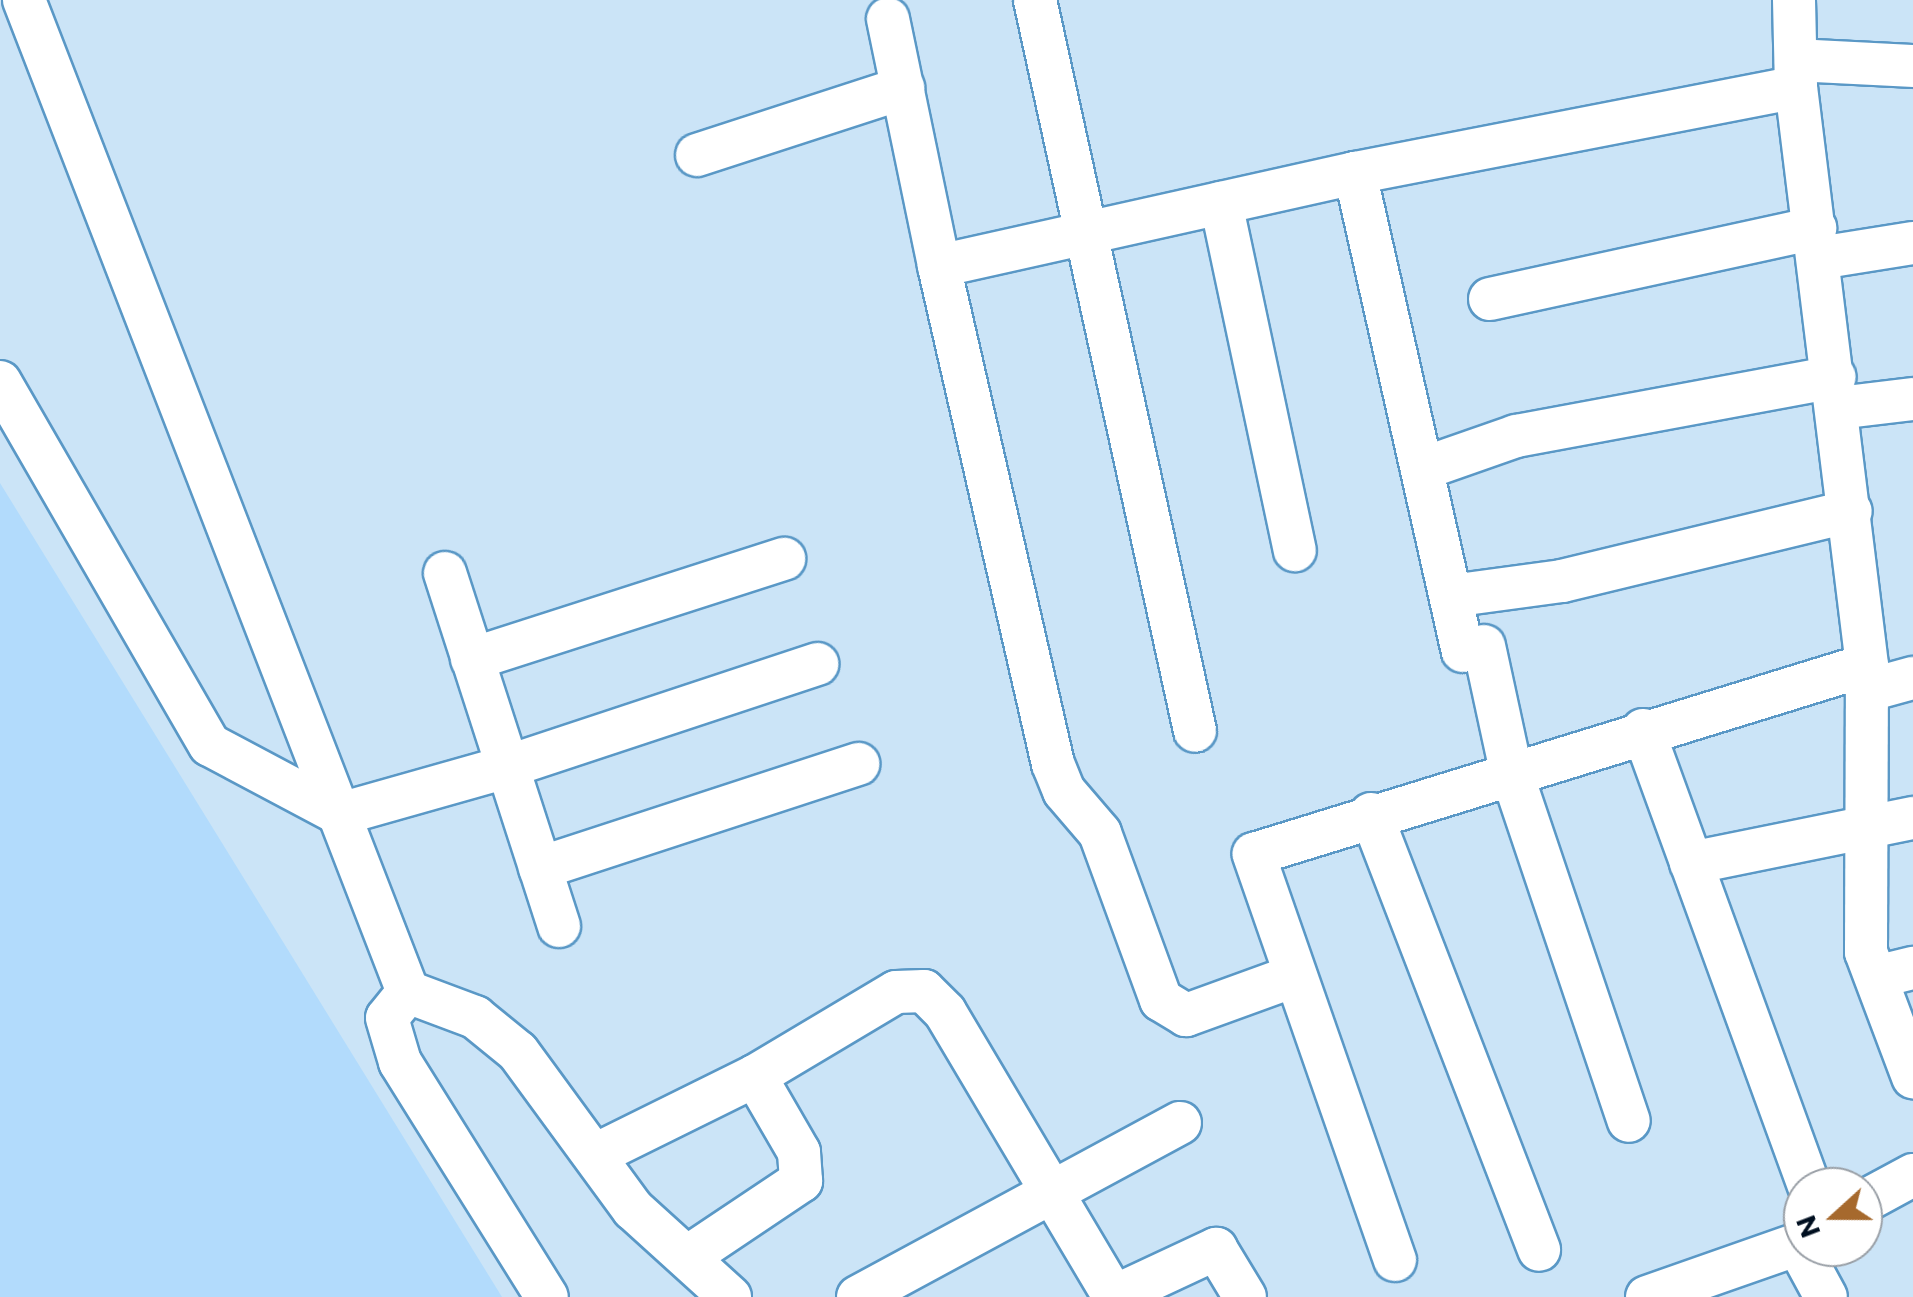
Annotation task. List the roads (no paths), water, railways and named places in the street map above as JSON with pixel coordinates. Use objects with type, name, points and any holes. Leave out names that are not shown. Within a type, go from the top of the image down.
[{"type":"street","points":[[24,0],[408,992],[476,1016],[518,1052],[598,1154],[633,1209],[730,1297]]},
{"type":"street","points":[[1034,0],[1082,234],[1195,731]]},
{"type":"street","points":[[1794,0],[1796,74],[1868,677],[1862,829],[1866,952],[1894,972],[1913,1077]]},
{"type":"street","points":[[888,19],[1053,764],[1064,791],[1100,833],[1161,1000],[1186,1015],[1294,976]]},
{"type":"street","points":[[940,266],[1796,74],[1913,66]]},
{"type":"street","points":[[697,156],[903,88]]},
{"type":"street","points":[[1355,174],[1451,596],[1473,648],[1629,1121]]},
{"type":"street","points":[[1221,203],[1295,550]]},
{"type":"street","points":[[1490,299],[1817,243],[1913,243]]},
{"type":"street","points":[[0,382],[210,745],[340,814],[506,767],[817,664]]},
{"type":"street","points":[[1422,469],[1516,436],[1836,393],[1913,399]]},
{"type":"street","points":[[1451,596],[1562,581],[1851,511]]},
{"type":"street","points":[[472,659],[784,558]]},
{"type":"street","points":[[445,573],[559,926]]},
{"type":"street","points":[[1395,1260],[1254,854],[1643,730],[1868,677],[1913,678]]},
{"type":"street","points":[[1643,730],[1802,1167]]},
{"type":"street","points":[[540,868],[858,764]]},
{"type":"street","points":[[1371,814],[1540,1250]]},
{"type":"street","points":[[1692,864],[1913,818]]},
{"type":"street","points":[[598,1154],[754,1076],[896,992],[924,991],[945,1012],[1114,1297],[1216,1249],[1245,1297]]},
{"type":"street","points":[[408,992],[388,1018],[400,1062],[547,1297]]},
{"type":"street","points":[[689,1256],[802,1181],[799,1152],[754,1076]]},
{"type":"street","points":[[858,1297],[1180,1124]]},
{"type":"street","points":[[1883,1191],[1913,1175]]},
{"type":"street","points":[[1647,1297],[1783,1248]]},
{"type":"street","points":[[1813,1267],[1826,1297]]}]
